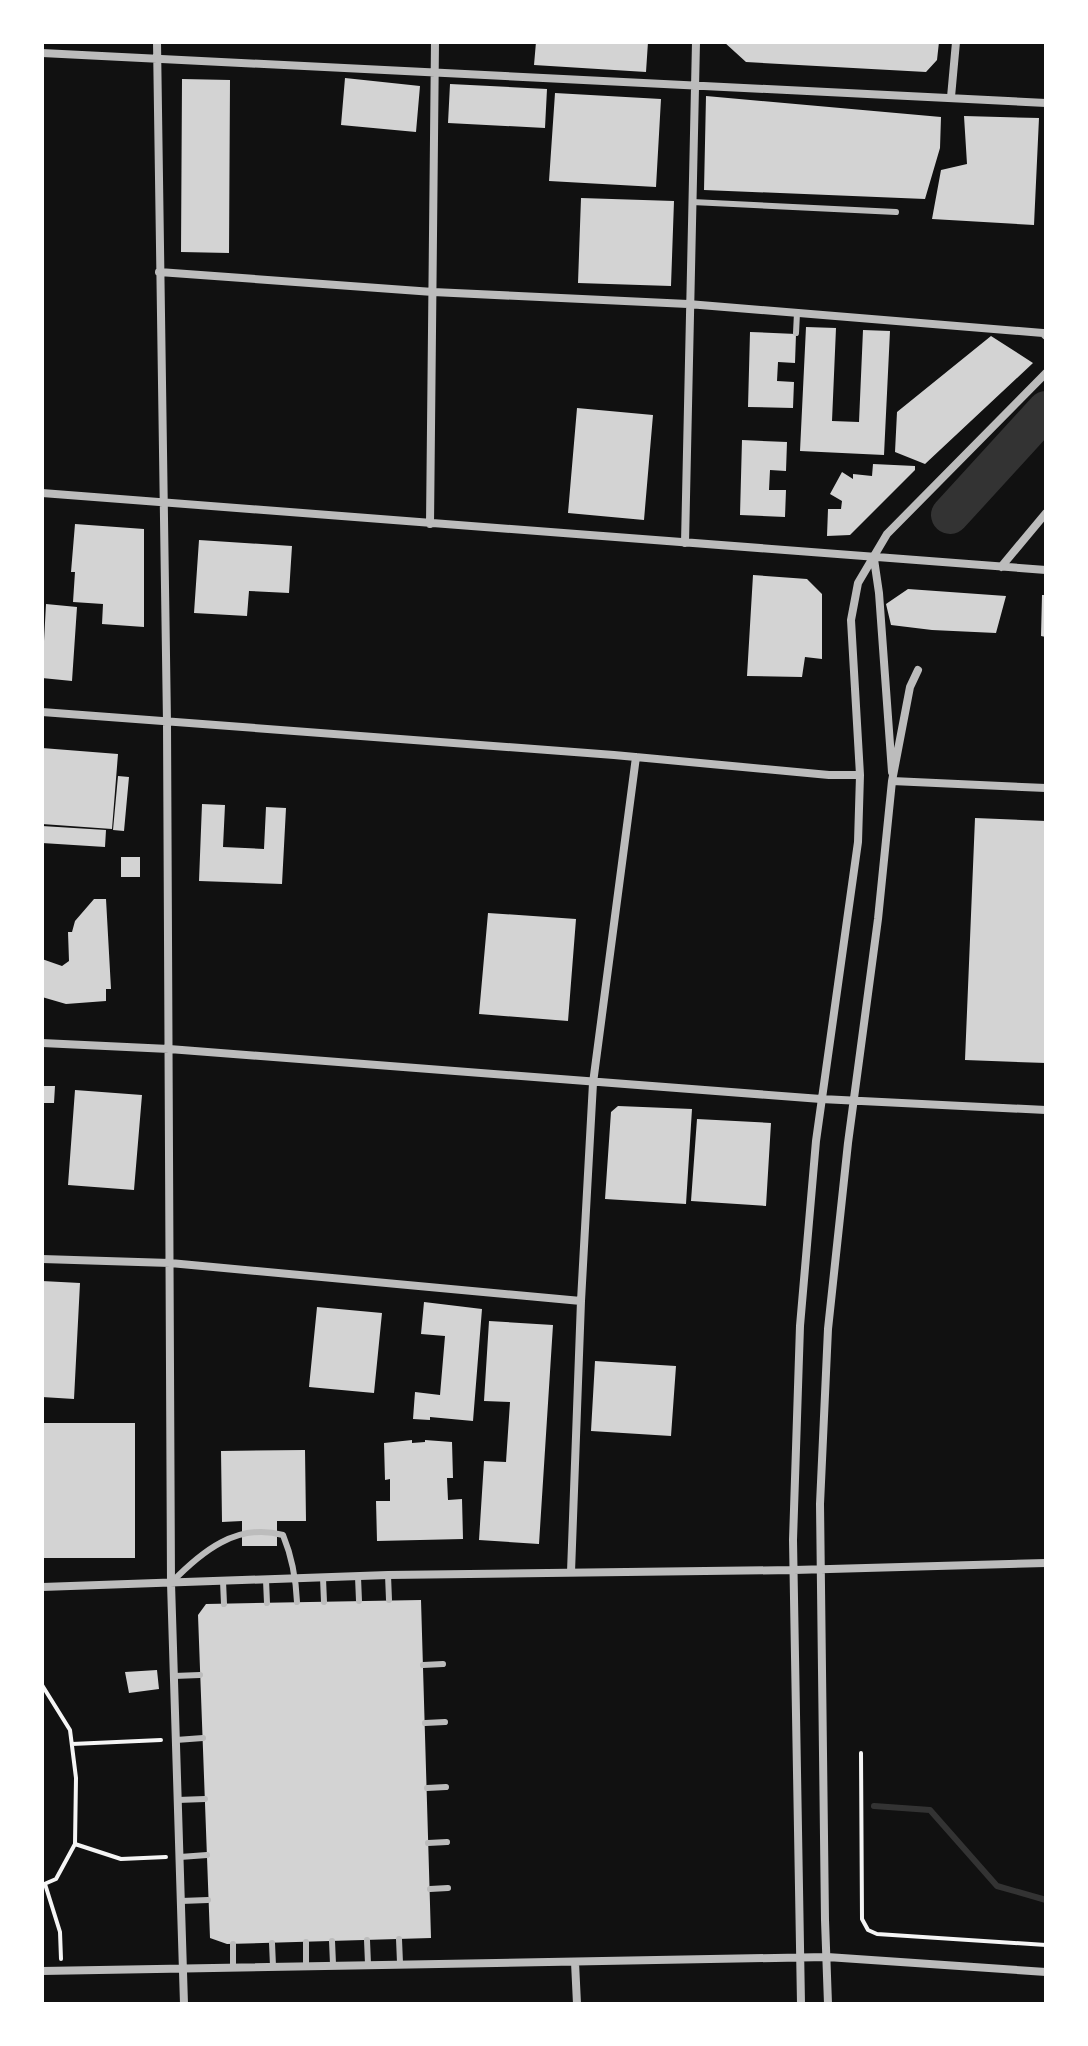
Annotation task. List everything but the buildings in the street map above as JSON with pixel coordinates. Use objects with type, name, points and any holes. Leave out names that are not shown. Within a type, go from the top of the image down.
[{"type":"street","points":[[157,42],[167,723],[171,1583],[184,2004]]},
{"type":"street","points":[[430,524],[435,42]]},
{"type":"street","points":[[685,543],[696,42]]},
{"type":"street","points":[[951,97],[956,42]]},
{"type":"street","points":[[42,53],[1046,103]]},
{"type":"street","points":[[159,272],[433,292],[688,304],[1043,333],[1046,336]]},
{"type":"street","points":[[801,2004],[794,1570],[800,1326],[821,1099],[858,842],[860,775],[851,620],[858,583],[887,534],[1046,373]]},
{"type":"street","points":[[42,493],[1046,570]]},
{"type":"street","points":[[1001,567],[1046,513]]},
{"type":"street","points":[[874,558],[892,781]]},
{"type":"street","points":[[828,2004],[820,1504],[828,1329],[892,781],[910,687],[918,670]]},
{"type":"street","points":[[42,712],[860,775]]},
{"type":"street","points":[[571,1572],[593,1083],[636,757]]},
{"type":"street","points":[[892,781],[1046,788]]},
{"type":"street","points":[[42,1043],[169,1049],[821,1099],[1046,1110]]},
{"type":"street","points":[[42,1259],[170,1263],[581,1301]]},
{"type":"street","points":[[42,1587],[388,1575],[794,1570],[1046,1563]]},
{"type":"street","points":[[42,1971],[827,1957],[1046,1972]]},
{"type":"street","points":[[575,1962],[577,2004]]},
{"type":"lane","points":[[692,202],[896,212]]},
{"type":"lane","points":[[796,333],[797,313]]},
{"type":"lane","points":[[171,1583],[193,1560],[213,1546],[234,1535],[269,1531],[283,1535],[296,1579],[297,1602]]},
{"type":"lane","points":[[388,1575],[389,1600]]},
{"type":"lane","points":[[358,1577],[359,1601]]},
{"type":"lane","points":[[323,1578],[324,1602]]},
{"type":"lane","points":[[266,1580],[267,1603]]},
{"type":"lane","points":[[223,1581],[224,1604]]},
{"type":"lane","points":[[423,1665],[443,1664]]},
{"type":"lane","points":[[174,1676],[200,1675]]},
{"type":"lane","points":[[425,1723],[445,1722]]},
{"type":"lane","points":[[176,1740],[203,1738]]},
{"type":"lane","points":[[427,1788],[446,1787]]},
{"type":"lane","points":[[178,1800],[205,1799]]},
{"type":"lane","points":[[428,1843],[447,1842]]},
{"type":"lane","points":[[180,1857],[207,1855]]},
{"type":"lane","points":[[430,1889],[448,1888]]},
{"type":"lane","points":[[181,1901],[208,1900]]},
{"type":"lane","points":[[399,1939],[400,1963]]},
{"type":"lane","points":[[367,1940],[368,1964]]},
{"type":"lane","points":[[332,1941],[333,1964]]},
{"type":"lane","points":[[306,1942],[306,1965]]},
{"type":"lane","points":[[272,1943],[273,1966]]},
{"type":"lane","points":[[233,1944],[233,1967]]},
{"type":"path","points":[[42,1685],[70,1730],[76,1778],[75,1844],[56,1879],[44,1884],[60,1932],[61,1970]]},
{"type":"path","points":[[72,1744],[176,1740]]},
{"type":"path","points":[[861,1753],[862,1919],[868,1930],[877,1934],[1046,1945]]},
{"type":"path","points":[[75,1844],[121,1859],[180,1857]]},
{"type":"waterway","points":[[950,515],[1046,410]]},
{"type":"waterway","points":[[874,1806],[930,1810],[997,1886],[1046,1900]]}]
